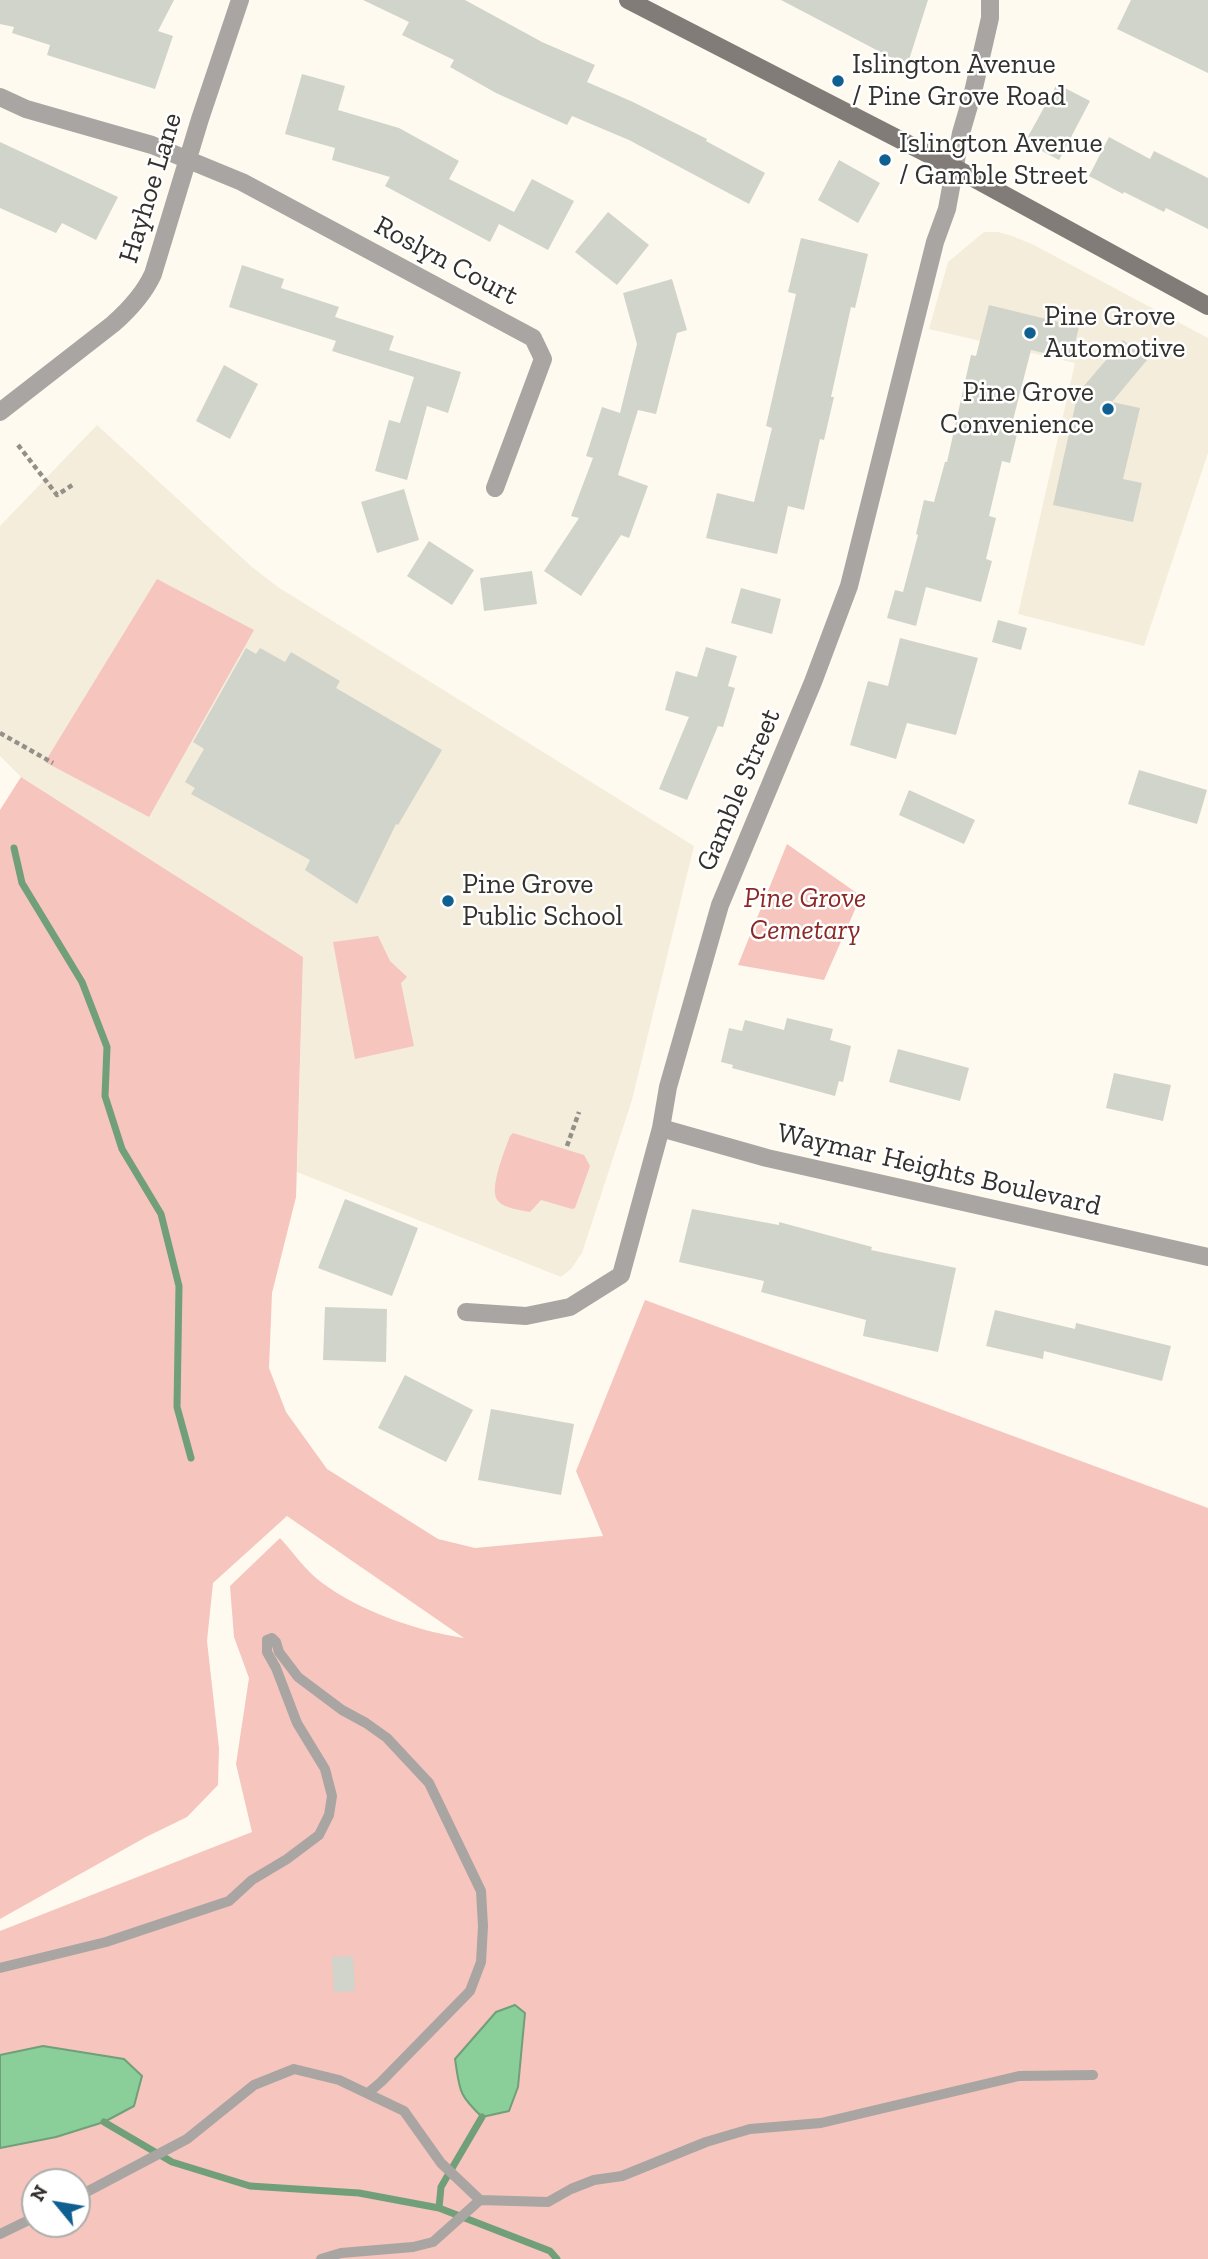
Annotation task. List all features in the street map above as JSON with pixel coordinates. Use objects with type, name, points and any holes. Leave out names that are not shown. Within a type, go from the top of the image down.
[{"type":"main road","points":[[628,0],[955,168],[1208,306]]},
{"type":"street","name":"Hayhoe Lane","points":[[0,412],[126,313],[146,288],[153,274],[240,0]]},
{"type":"street","name":"Gamble Street","points":[[466,1312],[526,1316],[570,1307],[621,1275],[661,1128],[668,1087],[720,905],[813,682],[849,586],[947,209],[961,133],[974,92],[990,18],[990,0]]},
{"type":"street","name":"Roslyn Court","points":[[0,97],[26,109],[152,145],[242,182],[533,338],[543,359],[495,488]]},
{"type":"street","name":"Waymar Heights Boulevard","points":[[661,1128],[767,1158],[1208,1257]]},
{"type":"lane","points":[[0,1968],[106,1942],[229,1901],[252,1880],[319,1835],[329,1815],[332,1796],[325,1769],[297,1723],[267,1652],[267,1640],[272,1639],[298,1677],[342,1710],[387,1738],[429,1783],[481,1891],[481,1962],[470,1992],[368,2093]]},
{"type":"lane","points":[[91,2190],[187,2139],[254,2085],[294,2069],[339,2080],[404,2111],[441,2163],[477,2203]]},
{"type":"lane","points":[[321,2259],[341,2253],[413,2247],[433,2242],[477,2203],[548,2202],[594,2180],[622,2176],[706,2142],[750,2129],[821,2123],[1019,2076],[1093,2075]]},
{"type":"lane","points":[[0,2234],[21,2224]]},
{"type":"path","points":[[18,445],[57,495],[74,484]]},
{"type":"path","points":[[0,733],[53,763]]},
{"type":"path","points":[[567,1146],[579,1112]]},
{"type":"shaded area","points":[[984,232],[998,232],[1032,244],[1208,338],[1208,453],[1144,646],[1018,614],[1075,363],[929,329],[948,262]]},
{"type":"shaded area","name":"Pine Grove Public School","points":[[97,425],[252,567],[278,587],[694,846],[632,1100],[582,1253],[571,1269],[561,1277],[297,1172],[303,957],[21,777],[0,756],[0,526]]},
{"type":"shaded area","points":[[515,2005],[525,2013],[518,2087],[509,2111],[482,2117],[461,2091],[455,2059],[496,2012]]},
{"type":"shaded area","points":[[43,2046],[124,2059],[142,2076],[134,2106],[104,2122],[56,2137],[0,2148],[0,2055]]},
{"type":"green space","points":[[157,579],[254,630],[149,817],[45,762]]},
{"type":"green space","points":[[21,777],[303,957],[296,1197],[272,1293],[269,1368],[286,1412],[327,1469],[438,1539],[475,1548],[603,1536],[576,1471],[645,1300],[1208,1508],[1208,2259],[0,2259],[0,1931],[252,1832],[236,1764],[249,1678],[234,1637],[230,1586],[280,1538],[315,1578],[353,1602],[408,1625],[464,1638],[287,1516],[213,1583],[207,1641],[219,1748],[218,1785],[187,1817],[0,1919],[0,810]]},
{"type":"green space","name":"Pine Grove Cemetary","points":[[787,844],[861,896],[824,980],[738,965]]},
{"type":"green space","points":[[378,936],[390,961],[407,977],[401,983],[414,1046],[355,1059],[333,942]]},
{"type":"green space","points":[[513,1133],[584,1155],[590,1166],[575,1208],[541,1200],[530,1212],[508,1207],[498,1201],[495,1196],[496,1179]]},
{"type":"building","points":[[0,0],[174,0],[158,31],[173,36],[155,89],[47,55],[50,45],[12,33],[14,27],[0,24]]},
{"type":"building","points":[[363,0],[465,0],[542,42],[595,65],[587,82],[707,139],[706,141],[765,173],[749,204],[629,140],[572,116],[567,125],[496,93],[450,67],[454,60],[402,35],[409,22]]},
{"type":"building","points":[[781,0],[928,0],[907,66]]},
{"type":"building","points":[[1131,0],[1208,0],[1208,73],[1117,29]]},
{"type":"building","points":[[302,74],[345,86],[338,110],[399,128],[459,161],[449,179],[514,212],[532,179],[574,201],[548,250],[499,224],[490,242],[385,186],[390,177],[332,160],[335,148],[285,134]]},
{"type":"building","points":[[1057,84],[1090,101],[1059,160],[1025,142]]},
{"type":"building","points":[[1109,137],[1150,159],[1154,151],[1208,178],[1208,229],[1166,208],[1164,212],[1124,192],[1123,194],[1089,176]]},
{"type":"building","points":[[0,142],[118,197],[96,240],[62,223],[56,233],[0,208]]},
{"type":"building","points":[[839,160],[880,183],[858,223],[818,200]]},
{"type":"building","points":[[608,212],[649,245],[617,285],[575,252]]},
{"type":"building","points":[[801,238],[868,254],[855,308],[851,307],[831,397],[834,397],[824,440],[820,439],[804,510],[788,506],[777,554],[706,538],[717,493],[754,502],[772,428],[766,426],[796,294],[788,292]]},
{"type":"building","points":[[242,265],[284,279],[281,288],[339,307],[335,317],[394,336],[389,350],[461,372],[448,413],[427,406],[407,480],[375,471],[389,420],[400,423],[414,377],[332,351],[336,341],[229,307]]},
{"type":"building","points":[[672,279],[687,330],[677,333],[656,414],[638,410],[618,475],[648,486],[629,538],[621,535],[581,596],[544,571],[579,518],[571,516],[593,458],[586,456],[602,407],[620,413],[637,344],[623,293]]},
{"type":"building","points":[[989,305],[1079,327],[1071,359],[1031,350],[1013,420],[1020,422],[1010,463],[1002,461],[989,516],[996,518],[986,559],[992,561],[981,602],[926,587],[916,626],[887,618],[895,590],[903,592],[924,500],[934,502],[947,462],[971,355],[976,356]]},
{"type":"building","points":[[1123,340],[1147,360],[1112,402],[1140,408],[1123,479],[1142,483],[1133,522],[1053,505],[1078,393]]},
{"type":"building","points":[[224,365],[258,384],[230,439],[196,421]]},
{"type":"building","points":[[404,489],[419,540],[377,553],[361,502]]},
{"type":"building","points":[[429,541],[474,570],[452,605],[407,576]]},
{"type":"building","points":[[532,571],[537,604],[484,611],[480,578]]},
{"type":"building","points":[[741,588],[781,599],[772,634],[731,623]]},
{"type":"building","points":[[998,620],[1027,628],[1021,650],[992,642]]},
{"type":"building","points":[[900,638],[978,658],[956,735],[907,723],[896,759],[850,745],[868,681],[888,686]]},
{"type":"building","points":[[706,647],[737,656],[728,686],[735,688],[723,727],[718,726],[687,800],[659,789],[689,717],[665,710],[676,671],[697,677]]},
{"type":"building","points":[[246,648],[256,654],[260,648],[285,662],[291,652],[340,681],[336,688],[442,750],[398,825],[396,824],[357,904],[305,870],[310,860],[191,794],[195,788],[185,782],[204,749],[193,742]]},
{"type":"building","points":[[1139,770],[1207,790],[1197,824],[1128,804]]},
{"type":"building","points":[[909,790],[975,820],[964,844],[899,815]]},
{"type":"building","points":[[787,1018],[833,1029],[830,1040],[851,1046],[843,1082],[839,1081],[835,1096],[732,1068],[733,1065],[721,1062],[729,1028],[742,1031],[745,1020],[784,1030]]},
{"type":"building","points":[[898,1049],[969,1068],[960,1101],[889,1082]]},
{"type":"building","points":[[1114,1073],[1171,1085],[1163,1121],[1106,1108]]},
{"type":"building","points":[[345,1199],[418,1228],[392,1296],[318,1268]]},
{"type":"building","points":[[692,1209],[779,1225],[779,1222],[872,1247],[871,1250],[956,1268],[938,1352],[863,1336],[866,1320],[761,1292],[764,1281],[679,1262]]},
{"type":"building","points":[[325,1307],[387,1309],[386,1362],[323,1360]]},
{"type":"building","points":[[995,1310],[1075,1329],[1076,1323],[1171,1346],[1162,1381],[1044,1351],[1043,1359],[986,1346]]},
{"type":"building","points":[[405,1375],[473,1410],[446,1462],[378,1428]]},
{"type":"building","points":[[491,1409],[574,1424],[561,1495],[478,1480]]},
{"type":"building","points":[[353,1956],[355,1991],[334,1992],[332,1957]]},
{"type":"waterway","points":[[14,848],[22,883],[82,982],[107,1047],[105,1096],[122,1149],[161,1214],[179,1286],[177,1407],[191,1458]]},
{"type":"waterway","points":[[439,2208],[441,2187],[482,2117]]},
{"type":"waterway","points":[[104,2122],[172,2162],[250,2186],[359,2193],[439,2208],[550,2251],[557,2259]]},
{"type":"place","name":"Islington Avenue / Pine Grove Road","points":[[838,81]]},
{"type":"place","name":"Islington Avenue / Gamble Street","points":[[885,160]]},
{"type":"place","name":"Pine Grove Automotive","points":[[1030,333]]},
{"type":"place","name":"Pine Grove Convenience","points":[[1108,409]]},
{"type":"place","name":"Pine Grove Public School","points":[[448,901]]}]
